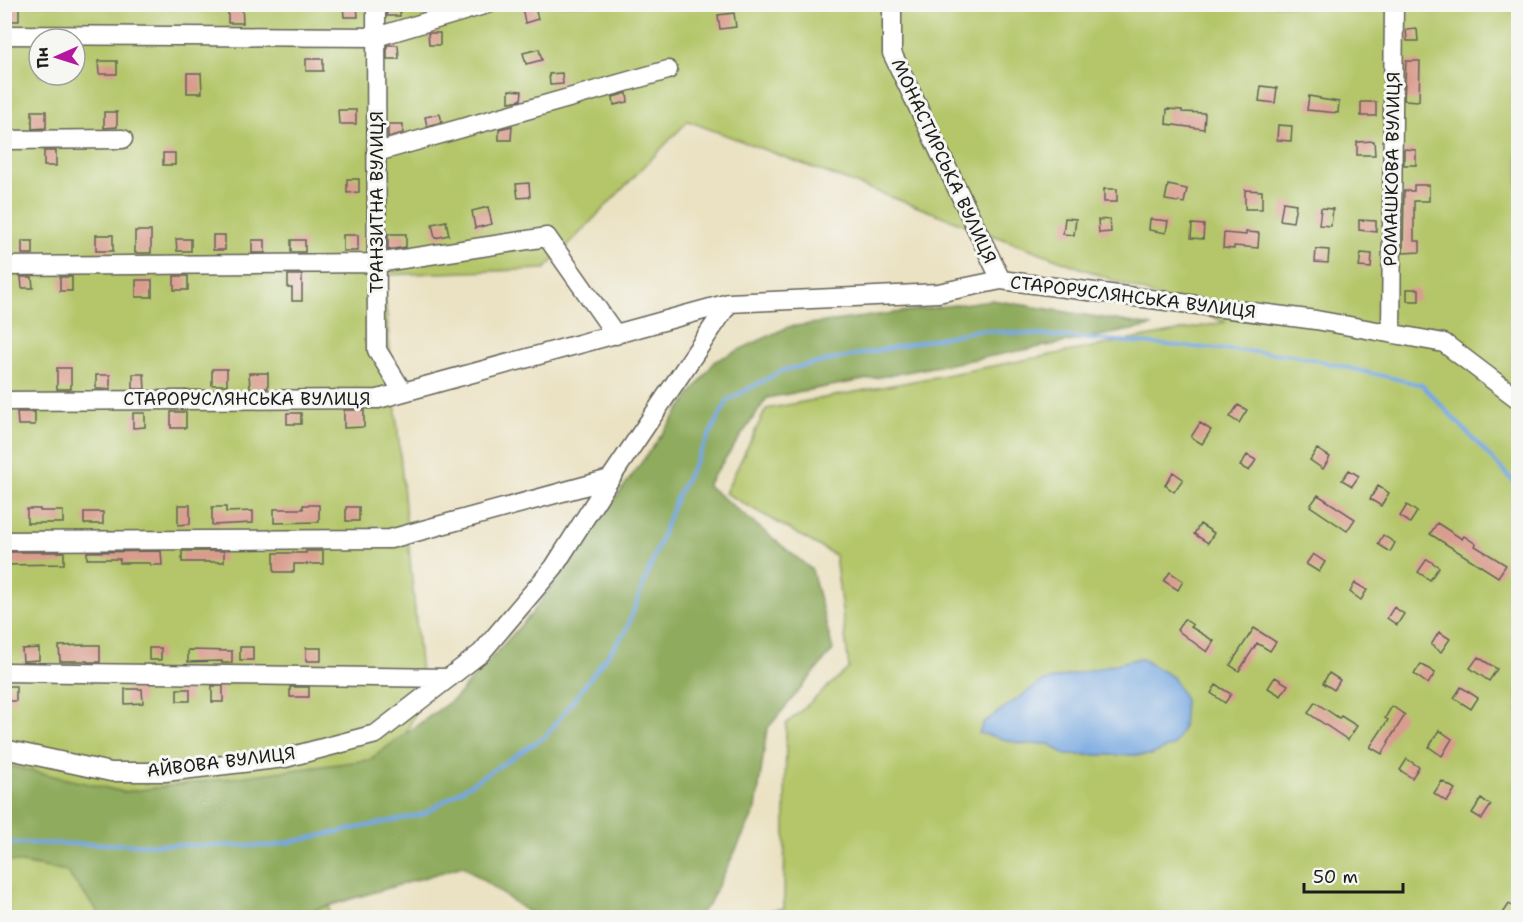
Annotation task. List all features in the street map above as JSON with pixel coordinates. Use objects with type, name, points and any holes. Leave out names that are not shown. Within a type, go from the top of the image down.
[{"type":"street","name":"ТРАНЗИТНА ВУЛИЦЯ","points":[[376,4],[377,350],[403,392]]},
{"type":"street","points":[[4,35],[376,37],[487,4]]},
{"type":"street","name":"МОНАСТИРСЬКА ВУЛИЦЯ","points":[[892,4],[892,53],[1000,280]]},
{"type":"street","name":"РОМАШКОВА ВУЛИЦЯ","points":[[1391,333],[1394,4]]},
{"type":"street","points":[[376,152],[668,70]]},
{"type":"street","points":[[4,140],[123,139]]},
{"type":"street","points":[[4,266],[377,263],[547,237],[616,335]]},
{"type":"street","name":"СТАРОРУСЛЯНСЬКА ВУЛИЦЯ","points":[[4,401],[378,399],[729,303],[938,293],[1000,280],[1316,320],[1444,344],[1518,399]]},
{"type":"street","points":[[4,541],[390,539],[610,479],[729,303]]},
{"type":"street","name":"АЙВОВА ВУЛИЦЯ","points":[[4,749],[111,772],[165,772],[285,758],[376,734],[481,653],[554,567],[610,479]]},
{"type":"street","points":[[4,672],[449,678]]},
{"type":"green space","points":[[5,5],[1518,5],[1518,917],[731,917],[784,908],[786,724],[849,668],[835,555],[725,493],[766,409],[1225,322],[688,121],[545,269],[383,275],[423,695],[329,908],[329,917],[5,918]]},
{"type":"green space","points":[[992,300],[1153,326],[767,398],[707,485],[812,570],[833,650],[767,729],[756,809],[709,904],[696,917],[535,917],[463,866],[290,917],[102,917],[66,871],[5,860],[5,765],[124,792],[369,760],[455,698],[533,612],[715,361],[788,327]]},
{"type":"water","points":[[1140,658],[1173,677],[1185,700],[1183,728],[1174,745],[1151,755],[1066,755],[1049,744],[1023,744],[979,733],[983,723],[1041,682]]},
{"type":"building","points":[[4,4],[19,4],[19,21],[4,21]]},
{"type":"building","points":[[228,4],[242,4],[243,23],[228,23]]},
{"type":"building","points":[[343,4],[357,4],[358,17],[344,17]]},
{"type":"building","points":[[387,4],[400,4],[400,16],[387,16]]},
{"type":"building","points":[[534,4],[538,19],[525,23],[522,7]]},
{"type":"building","points":[[734,13],[736,27],[720,29],[718,15]]},
{"type":"building","points":[[1417,29],[1418,41],[1407,41],[1406,30]]},
{"type":"building","points":[[428,33],[440,33],[440,45],[429,45]]},
{"type":"building","points":[[387,45],[398,45],[399,59],[387,59]]},
{"type":"building","points":[[539,49],[542,60],[526,64],[523,53]]},
{"type":"building","points":[[306,59],[323,59],[323,71],[306,71]]},
{"type":"building","points":[[98,61],[117,61],[117,74],[99,74]]},
{"type":"building","points":[[1406,61],[1420,61],[1419,101],[1404,100]]},
{"type":"building","points":[[187,73],[201,73],[202,93],[187,93]]},
{"type":"building","points":[[562,73],[563,84],[550,85],[549,74]]},
{"type":"building","points":[[1261,86],[1277,88],[1275,103],[1259,101]]},
{"type":"building","points":[[509,90],[522,91],[521,100],[509,102]]},
{"type":"building","points":[[627,93],[628,102],[614,105],[613,97]]},
{"type":"building","points":[[1309,96],[1339,102],[1338,113],[1307,110]]},
{"type":"building","points":[[1361,102],[1376,102],[1376,116],[1361,116]]},
{"type":"building","points":[[1167,109],[1205,113],[1204,129],[1166,124]]},
{"type":"building","points":[[338,110],[356,110],[356,124],[339,124]]},
{"type":"building","points":[[32,111],[46,111],[46,128],[32,129]]},
{"type":"building","points":[[104,112],[117,112],[117,127],[104,128]]},
{"type":"building","points":[[440,114],[442,122],[427,126],[425,117]]},
{"type":"building","points":[[388,124],[403,124],[403,133],[388,137]]},
{"type":"building","points":[[1278,125],[1292,126],[1291,141],[1277,140]]},
{"type":"building","points":[[512,126],[511,140],[499,140],[499,129]]},
{"type":"building","points":[[1374,141],[1375,155],[1357,155],[1357,142]]},
{"type":"building","points":[[1404,149],[1416,150],[1416,165],[1404,165]]},
{"type":"building","points":[[44,151],[56,151],[56,166],[44,166]]},
{"type":"building","points":[[163,153],[175,153],[175,165],[163,165]]},
{"type":"building","points":[[347,179],[359,179],[359,192],[347,193]]},
{"type":"building","points":[[529,183],[530,197],[518,198],[516,184]]},
{"type":"building","points":[[1168,185],[1187,189],[1184,203],[1165,200]]},
{"type":"building","points":[[1414,185],[1429,185],[1429,201],[1414,201],[1414,241],[1420,241],[1420,252],[1403,253],[1404,191],[1414,191]]},
{"type":"building","points":[[1104,189],[1117,189],[1117,202],[1104,202]]},
{"type":"building","points":[[1245,190],[1262,191],[1262,209],[1245,209]]},
{"type":"building","points":[[1283,202],[1296,204],[1293,222],[1280,220]]},
{"type":"building","points":[[488,207],[492,224],[475,228],[472,211]]},
{"type":"building","points":[[1321,208],[1333,209],[1331,226],[1319,225]]},
{"type":"building","points":[[1065,218],[1076,219],[1074,235],[1063,234]]},
{"type":"building","points":[[1110,219],[1111,232],[1099,233],[1098,220]]},
{"type":"building","points":[[1150,219],[1168,221],[1166,233],[1149,230]]},
{"type":"building","points":[[1359,220],[1376,221],[1376,232],[1359,230]]},
{"type":"building","points":[[446,221],[449,235],[435,238],[432,224]]},
{"type":"building","points":[[1192,224],[1204,225],[1203,239],[1191,238]]},
{"type":"building","points":[[135,231],[151,231],[151,253],[135,253]]},
{"type":"building","points":[[1246,232],[1259,233],[1258,248],[1234,246],[1234,249],[1223,248],[1224,233],[1246,235]]},
{"type":"building","points":[[388,234],[406,234],[406,247],[388,250]]},
{"type":"building","points":[[96,235],[113,235],[113,251],[96,251]]},
{"type":"building","points":[[213,235],[225,235],[225,250],[213,250]]},
{"type":"building","points":[[343,235],[358,235],[358,251],[343,251]]},
{"type":"building","points":[[176,239],[191,239],[191,251],[177,251]]},
{"type":"building","points":[[252,240],[265,240],[265,253],[252,253]]},
{"type":"building","points":[[291,240],[305,240],[305,252],[291,252]]},
{"type":"building","points":[[22,241],[33,241],[33,254],[22,254]]},
{"type":"building","points":[[1316,249],[1329,250],[1328,263],[1315,262]]},
{"type":"building","points":[[1361,253],[1372,254],[1371,268],[1359,267]]},
{"type":"building","points":[[288,275],[302,275],[302,301],[292,301],[292,288],[288,288]]},
{"type":"building","points":[[174,276],[188,276],[188,290],[174,290]]},
{"type":"building","points":[[21,277],[32,277],[33,288],[22,288]]},
{"type":"building","points":[[60,277],[72,277],[72,291],[60,291]]},
{"type":"building","points":[[136,280],[152,280],[152,297],[136,297]]},
{"type":"building","points":[[1407,289],[1419,289],[1419,301],[1407,301]]},
{"type":"building","points":[[57,368],[71,368],[71,389],[57,389]]},
{"type":"building","points":[[212,369],[227,369],[227,385],[212,385]]},
{"type":"building","points":[[249,373],[268,373],[268,388],[250,388]]},
{"type":"building","points":[[133,374],[144,374],[145,389],[133,389]]},
{"type":"building","points":[[96,375],[110,375],[110,389],[96,389]]},
{"type":"building","points":[[1238,405],[1247,410],[1239,423],[1230,417]]},
{"type":"building","points":[[344,410],[364,410],[364,427],[344,428]]},
{"type":"building","points":[[17,412],[35,412],[35,425],[18,425]]},
{"type":"building","points":[[171,412],[186,412],[186,428],[171,428]]},
{"type":"building","points":[[133,413],[145,413],[145,427],[133,428]]},
{"type":"building","points":[[287,413],[301,413],[301,424],[287,424]]},
{"type":"building","points":[[1200,423],[1211,430],[1202,444],[1191,437]]},
{"type":"building","points":[[1317,449],[1330,457],[1323,469],[1310,460]]},
{"type":"building","points":[[1247,455],[1256,460],[1249,471],[1240,466]]},
{"type":"building","points":[[1349,470],[1359,476],[1352,486],[1342,480]]},
{"type":"building","points":[[1173,472],[1183,479],[1174,492],[1165,485]]},
{"type":"building","points":[[1378,486],[1389,493],[1381,506],[1370,499]]},
{"type":"building","points":[[1318,495],[1355,519],[1347,531],[1310,506]]},
{"type":"building","points":[[178,505],[190,505],[190,524],[178,525]]},
{"type":"building","points":[[303,505],[319,505],[319,522],[274,523],[274,509],[303,509]]},
{"type":"building","points":[[1407,505],[1417,512],[1410,523],[1400,516]]},
{"type":"building","points":[[212,507],[226,507],[226,512],[253,511],[253,523],[212,525]]},
{"type":"building","points":[[346,507],[359,507],[359,521],[346,521]]},
{"type":"building","points":[[27,509],[63,511],[63,523],[27,523]]},
{"type":"building","points":[[84,512],[103,512],[103,524],[84,524]]},
{"type":"building","points":[[1437,523],[1462,539],[1464,536],[1476,544],[1475,546],[1506,565],[1498,577],[1430,534]]},
{"type":"building","points":[[1200,524],[1214,533],[1208,543],[1194,534]]},
{"type":"building","points":[[1383,535],[1395,543],[1390,552],[1378,544]]},
{"type":"building","points":[[161,551],[162,565],[120,563],[120,559],[87,559],[87,552]]},
{"type":"building","points":[[182,551],[224,551],[224,562],[182,562]]},
{"type":"building","points":[[306,551],[323,551],[323,564],[294,564],[294,572],[274,572],[274,553],[306,553]]},
{"type":"building","points":[[4,552],[64,552],[64,564],[4,565]]},
{"type":"building","points":[[1313,554],[1325,562],[1319,572],[1306,564]]},
{"type":"building","points":[[1427,559],[1439,567],[1430,580],[1418,572]]},
{"type":"building","points":[[1170,572],[1183,581],[1178,590],[1164,581]]},
{"type":"building","points":[[1355,583],[1367,590],[1361,600],[1350,592]]},
{"type":"building","points":[[1394,607],[1404,614],[1397,625],[1387,618]]},
{"type":"building","points":[[1184,619],[1193,625],[1191,627],[1214,641],[1207,652],[1177,630]]},
{"type":"building","points":[[1254,628],[1276,642],[1270,651],[1257,643],[1239,671],[1230,665]]},
{"type":"building","points":[[1439,632],[1450,639],[1441,652],[1431,645]]},
{"type":"building","points":[[100,645],[100,662],[60,661],[59,646]]},
{"type":"building","points":[[240,647],[253,647],[253,660],[240,660]]},
{"type":"building","points":[[39,648],[39,660],[23,661],[22,649]]},
{"type":"building","points":[[149,648],[161,648],[161,660],[149,660]]},
{"type":"building","points":[[306,648],[321,648],[321,661],[306,661]]},
{"type":"building","points":[[188,650],[232,651],[232,663],[188,662]]},
{"type":"building","points":[[1478,657],[1497,669],[1489,681],[1470,668]]},
{"type":"building","points":[[1421,664],[1435,673],[1428,684],[1414,674]]},
{"type":"building","points":[[1329,673],[1340,680],[1334,690],[1323,683]]},
{"type":"building","points":[[1275,677],[1288,685],[1281,696],[1268,688]]},
{"type":"building","points":[[1216,685],[1231,694],[1225,703],[1211,693]]},
{"type":"building","points":[[4,686],[16,686],[16,701],[4,701]]},
{"type":"building","points":[[212,686],[223,686],[223,702],[212,702]]},
{"type":"building","points":[[290,687],[309,687],[309,697],[290,697]]},
{"type":"building","points":[[1461,687],[1478,698],[1471,709],[1454,698]]},
{"type":"building","points":[[125,689],[142,689],[143,703],[125,704]]},
{"type":"building","points":[[177,689],[190,689],[190,701],[177,701]]},
{"type":"building","points":[[1315,702],[1339,718],[1341,716],[1357,726],[1348,740],[1308,713]]},
{"type":"building","points":[[1392,706],[1405,715],[1382,754],[1370,747],[1388,720],[1385,718]]},
{"type":"building","points":[[1439,730],[1452,739],[1442,756],[1429,747]]},
{"type":"building","points":[[1407,759],[1419,767],[1412,778],[1400,770]]},
{"type":"building","points":[[1442,781],[1455,789],[1447,802],[1434,793]]},
{"type":"building","points":[[1481,799],[1491,805],[1482,819],[1472,813]]},
{"type":"building","points":[[1509,904],[1518,910],[1515,918],[1500,918]]},
{"type":"waterway","points":[[4,843],[271,846],[424,814],[546,736],[626,631],[677,496],[728,400],[783,370],[978,330],[1294,355],[1422,385],[1518,486]]}]
